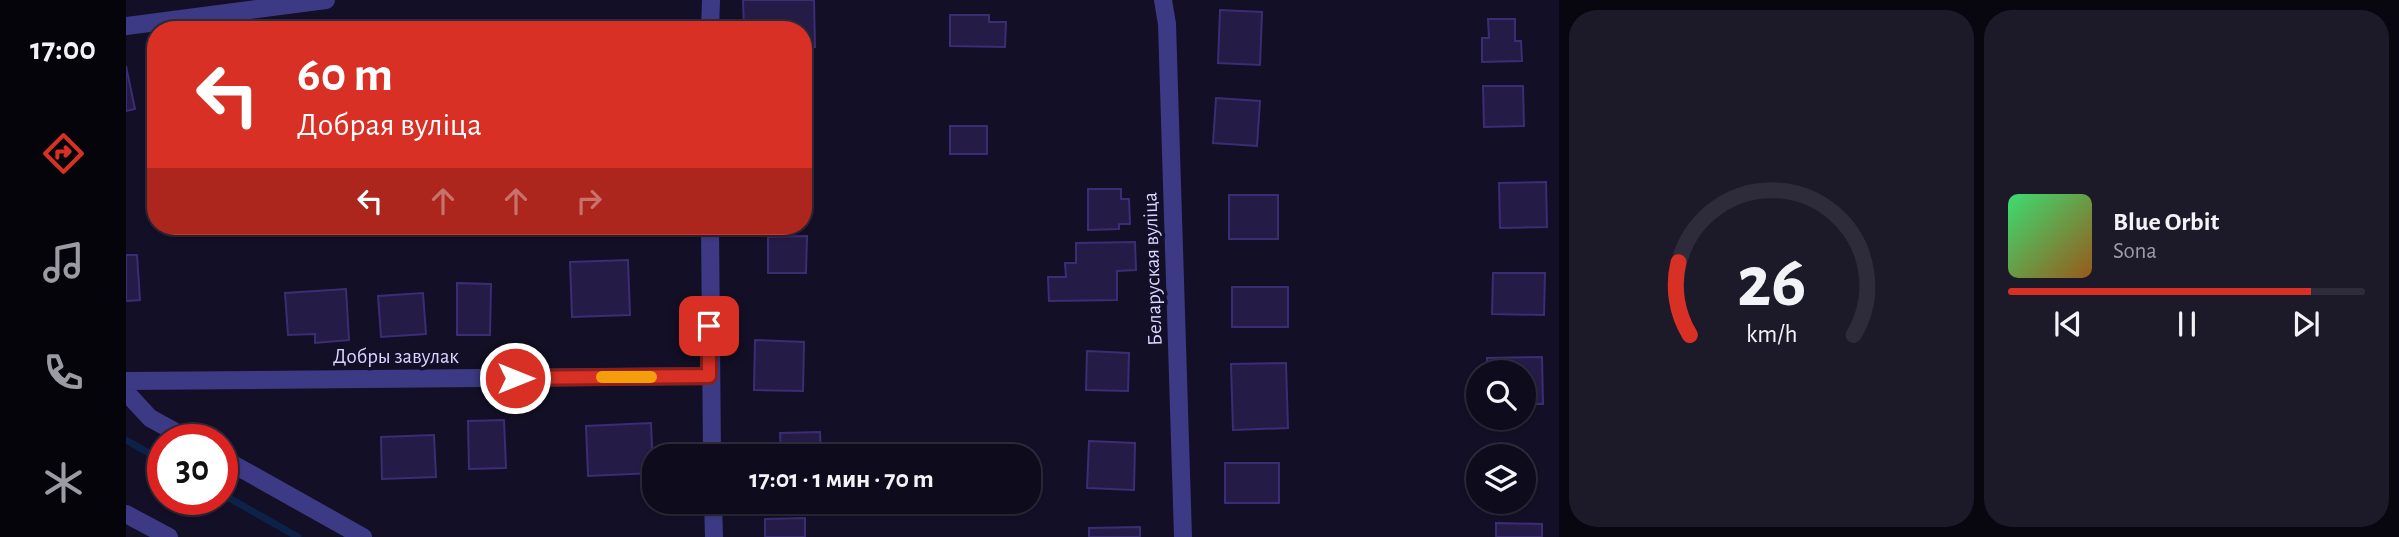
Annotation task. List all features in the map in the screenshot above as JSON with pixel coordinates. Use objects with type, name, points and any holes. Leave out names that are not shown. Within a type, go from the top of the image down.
[{"type":"street","points":[[164,21],[326,0]]},
{"type":"street","points":[[710,0],[710,21]]},
{"type":"street","name":"Беларуская вуліца","points":[[1163,0],[1167,24],[1183,537]]},
{"type":"street","points":[[126,26],[147,23]]},
{"type":"street","points":[[710,235],[712,444]]},
{"type":"street","name":"Добры завулак","points":[[126,381],[709,376]]},
{"type":"street","points":[[126,392],[150,418],[161,424]]},
{"type":"street","points":[[238,467],[363,537]]},
{"type":"street","points":[[126,514],[169,537]]},
{"type":"street","points":[[713,514],[714,537]]},
{"type":"building","points":[[743,0],[814,0],[815,47],[812,47],[812,21],[744,21]]},
{"type":"building","points":[[1220,10],[1262,12],[1260,65],[1218,63]]},
{"type":"building","points":[[950,15],[989,15],[989,22],[1006,22],[1005,47],[950,46]]},
{"type":"building","points":[[1488,19],[1515,19],[1515,41],[1521,41],[1522,61],[1482,62],[1482,38],[1489,38]]},
{"type":"building","points":[[126,66],[135,109],[126,111]]},
{"type":"building","points":[[1483,86],[1523,86],[1524,126],[1484,127]]},
{"type":"building","points":[[1216,98],[1260,101],[1257,146],[1213,143]]},
{"type":"building","points":[[950,126],[987,126],[987,154],[950,154]]},
{"type":"building","points":[[1546,182],[1547,227],[1500,228],[1499,183]]},
{"type":"building","points":[[1088,189],[1121,189],[1121,199],[1129,199],[1130,224],[1119,224],[1119,229],[1088,230]]},
{"type":"building","points":[[1229,195],[1278,195],[1278,239],[1229,239]]},
{"type":"building","points":[[807,236],[806,273],[768,273],[768,237]]},
{"type":"building","points":[[1135,242],[1136,270],[1117,271],[1117,300],[1049,301],[1048,277],[1066,277],[1065,263],[1076,263],[1076,243]]},
{"type":"building","points":[[126,255],[137,255],[140,300],[126,301]]},
{"type":"building","points":[[628,260],[630,315],[572,317],[570,262]]},
{"type":"building","points":[[1493,273],[1545,273],[1544,315],[1492,314]]},
{"type":"building","points":[[457,283],[491,284],[490,335],[457,335]]},
{"type":"building","points":[[1232,287],[1288,287],[1288,327],[1232,327]]},
{"type":"building","points":[[346,289],[349,340],[315,343],[315,334],[288,335],[285,293]]},
{"type":"building","points":[[423,293],[426,334],[381,337],[378,296]]},
{"type":"building","points":[[755,340],[804,342],[803,391],[754,390]]},
{"type":"building","points":[[1087,351],[1129,353],[1128,391],[1086,390]]},
{"type":"building","points":[[1542,357],[1543,404],[1536,404],[1536,360],[1487,358]]},
{"type":"building","points":[[1286,363],[1288,428],[1233,430],[1231,364]]},
{"type":"building","points":[[504,420],[506,468],[469,469],[468,421]]},
{"type":"building","points":[[651,423],[652,444],[642,444],[642,474],[588,476],[586,426]]},
{"type":"building","points":[[820,432],[820,444],[780,444],[780,433]]},
{"type":"building","points":[[434,435],[436,477],[382,479],[381,437]]},
{"type":"building","points":[[1089,441],[1135,443],[1134,490],[1087,488]]},
{"type":"building","points":[[1225,463],[1279,463],[1279,503],[1225,503]]},
{"type":"building","points":[[805,518],[805,537],[765,537],[765,519]]},
{"type":"building","points":[[1496,523],[1542,524],[1542,537],[1496,537]]},
{"type":"building","points":[[1140,527],[1140,537],[1089,537],[1089,528]]},
{"type":"waterway","points":[[126,440],[147,452]]},
{"type":"waterway","points":[[238,503],[298,537]]},
{"type":"slow traffic","points":[[602,377],[651,377]]},
{"type":"route","points":[[515,378],[709,376],[709,326]]}]
